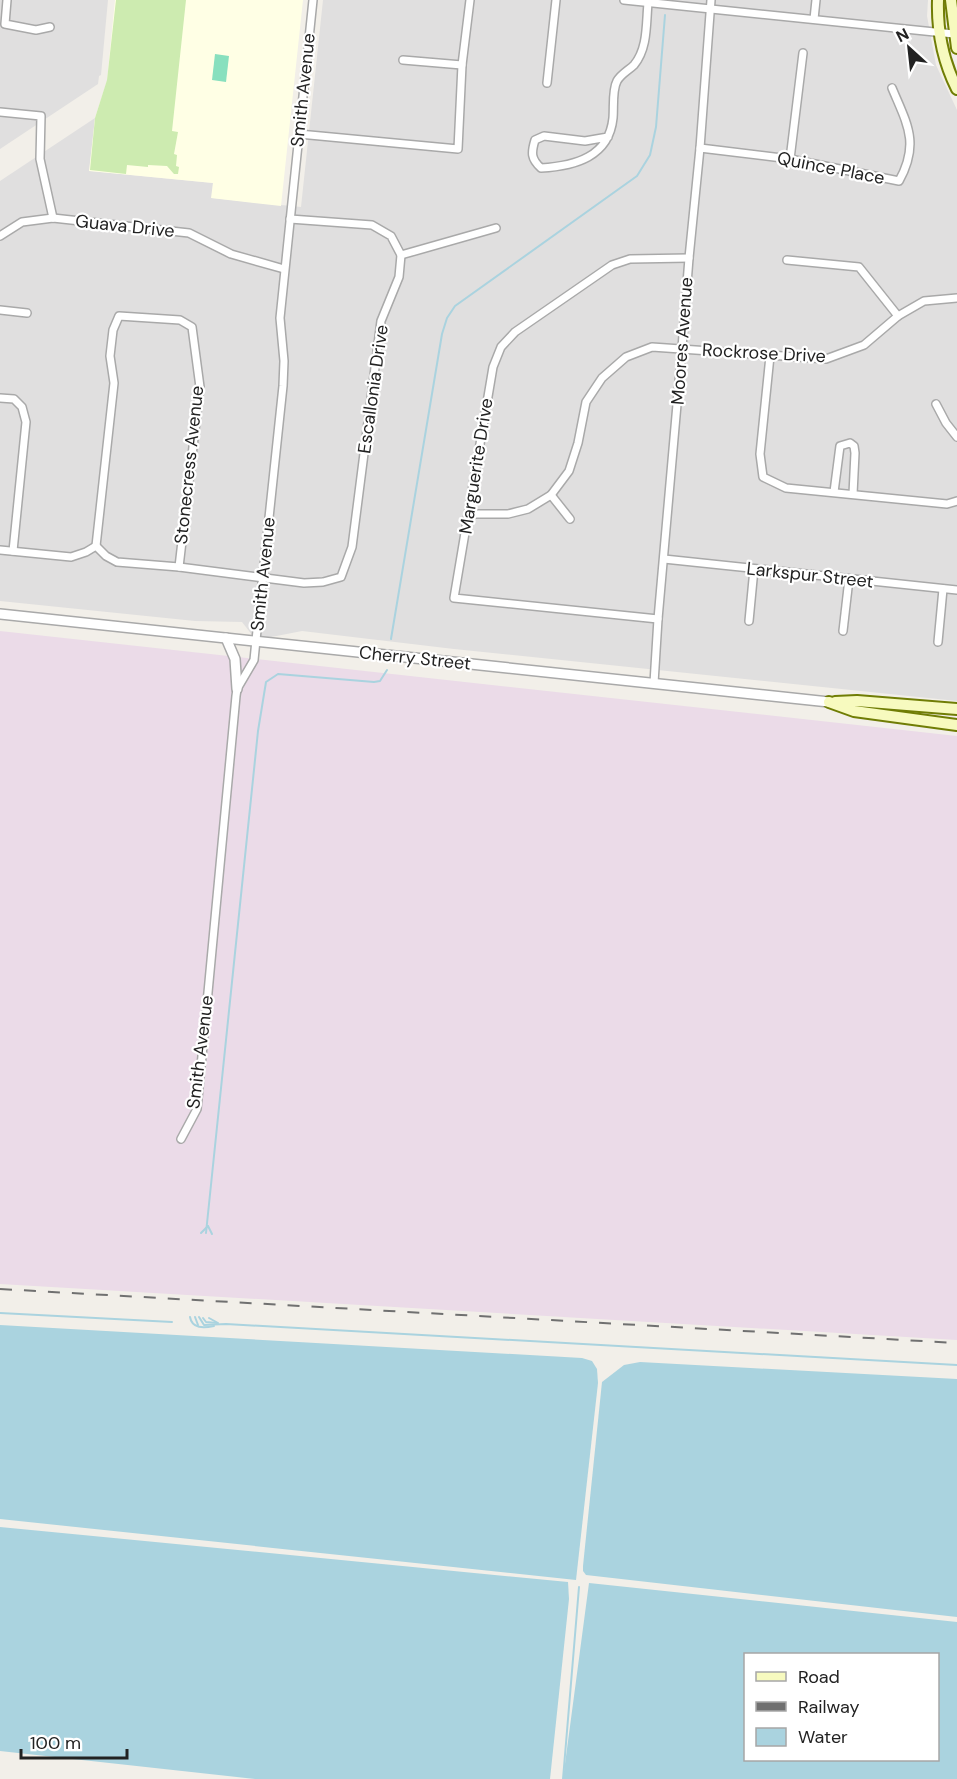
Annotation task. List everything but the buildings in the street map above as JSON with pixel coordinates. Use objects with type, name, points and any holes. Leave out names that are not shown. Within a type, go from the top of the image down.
[{"type":"main road","points":[[938,0],[939,32],[947,66],[957,89]]},
{"type":"main road","points":[[951,0],[957,48]]},
{"type":"main road","name":"Cherry Street","points":[[829,702],[856,701],[957,710]]},
{"type":"main road","name":"Cherry Street","points":[[829,702],[854,711],[957,725]]},
{"type":"street","points":[[7,0],[5,24],[36,30],[50,27]]},
{"type":"street","name":"Smith Avenue","points":[[181,1139],[196,1109],[237,689],[254,660],[283,386],[284,361],[280,318],[284,269],[313,0]]},
{"type":"street","points":[[299,134],[458,149],[462,65],[470,0]]},
{"type":"street","points":[[547,83],[556,0]]},
{"type":"street","points":[[624,0],[648,3],[711,4],[814,19],[954,34]]},
{"type":"street","points":[[814,19],[816,0]]},
{"type":"street","points":[[608,137],[585,141],[544,136],[535,140],[532,151],[534,161],[541,168],[566,166],[589,158],[608,137],[616,82],[634,64],[644,46],[648,3]]},
{"type":"street","name":"Moores Avenue","points":[[654,683],[711,4]]},
{"type":"street","points":[[790,159],[802,52]]},
{"type":"street","points":[[403,60],[462,65]]},
{"type":"street","name":"Quince Place","points":[[700,148],[790,159],[899,181],[907,167],[911,148],[910,130],[891,88]]},
{"type":"street","points":[[0,112],[41,116],[40,159],[52,219]]},
{"type":"street","name":"Guava Drive","points":[[0,236],[22,222],[52,219],[189,232],[231,254],[284,269]]},
{"type":"street","points":[[290,219],[372,225],[391,236],[401,255],[496,228]]},
{"type":"street","name":"Escallonia Drive","points":[[263,578],[304,583],[341,578],[352,547],[381,321],[399,277],[401,255]]},
{"type":"street","name":"Marguerite Drive","points":[[658,619],[454,598],[493,367],[501,347],[515,332],[612,265],[630,260],[688,258]]},
{"type":"street","points":[[787,260],[859,267],[898,316]]},
{"type":"street","name":"Rockrose Drive","points":[[468,514],[508,514],[528,510],[551,495],[569,471],[578,443],[586,402],[602,378],[626,357],[652,346],[826,359],[864,345],[898,316],[924,301],[957,298]]},
{"type":"street","points":[[0,310],[27,313]]},
{"type":"street","name":"Stonecress Avenue","points":[[96,546],[114,383],[110,356],[113,330],[119,316],[180,320],[192,327],[200,387],[179,567]]},
{"type":"street","points":[[770,356],[760,454],[763,477],[786,488],[947,504],[957,501]]},
{"type":"street","points":[[0,398],[14,399],[22,407],[26,422],[13,551]]},
{"type":"street","points":[[936,404],[957,437]]},
{"type":"street","points":[[834,492],[840,446],[850,443],[854,446],[855,453],[853,494]]},
{"type":"street","points":[[551,495],[570,519]]},
{"type":"street","points":[[0,550],[71,557],[96,546],[106,556],[117,562],[263,578]]},
{"type":"street","name":"Larkspur Street","points":[[664,559],[957,590]]},
{"type":"street","points":[[749,621],[754,569]]},
{"type":"street","points":[[843,631],[849,579]]},
{"type":"street","points":[[938,642],[943,589]]},
{"type":"street","name":"Cherry Street","points":[[0,614],[829,702]]},
{"type":"street","points":[[226,638],[235,659],[237,689]]},
{"type":"shaded area","points":[[0,0],[108,0],[101,75],[98,84],[0,149]]},
{"type":"shaded area","points":[[115,0],[303,0],[281,206],[211,198],[213,183],[89,171],[95,118],[107,81]]},
{"type":"shaded area","points":[[323,0],[928,0],[927,16],[936,65],[957,110],[957,701],[302,631],[256,640],[242,622],[195,621],[0,601],[0,181],[95,118],[90,171],[213,183],[212,198],[301,207]]},
{"type":"shaded area","points":[[0,631],[957,736],[957,1340],[0,1284]]},
{"type":"green space","points":[[116,0],[186,0],[172,131],[178,132],[174,154],[177,155],[178,174],[174,174],[167,166],[148,165],[148,167],[127,165],[126,174],[90,170],[95,118],[107,80]]},
{"type":"green space","points":[[215,54],[229,56],[226,82],[212,80]]},
{"type":"water","points":[[0,1325],[582,1358],[592,1361],[597,1369],[598,1383],[576,1580],[0,1519]]},
{"type":"water","points":[[640,1362],[957,1379],[957,1617],[586,1575],[583,1566],[602,1382],[624,1365]]},
{"type":"water","points":[[0,1527],[568,1582],[569,1599],[550,1779],[255,1779],[0,1751]]},
{"type":"water","points":[[589,1583],[957,1622],[957,1779],[563,1779]]},
{"type":"waterway","points":[[391,639],[442,334],[447,318],[455,306],[637,176],[650,155],[656,127],[665,15]]},
{"type":"waterway","points":[[206,1233],[258,731],[266,682],[278,674],[374,682],[380,681],[387,670]]},
{"type":"waterway","points":[[208,1226],[212,1234]]},
{"type":"waterway","points":[[201,1233],[208,1226]]},
{"type":"waterway","points":[[0,1313],[172,1322]]},
{"type":"waterway","points":[[190,1317],[196,1326],[214,1326]]},
{"type":"waterway","points":[[195,1317],[198,1325]]},
{"type":"waterway","points":[[199,1317],[204,1325],[226,1324],[957,1365]]},
{"type":"waterway","points":[[203,1318],[206,1322],[217,1323]]},
{"type":"waterway","points":[[209,1318],[218,1323]]},
{"type":"waterway","points":[[563,1779],[579,1587]]},
{"type":"railway","points":[[0,1289],[957,1343]]}]
